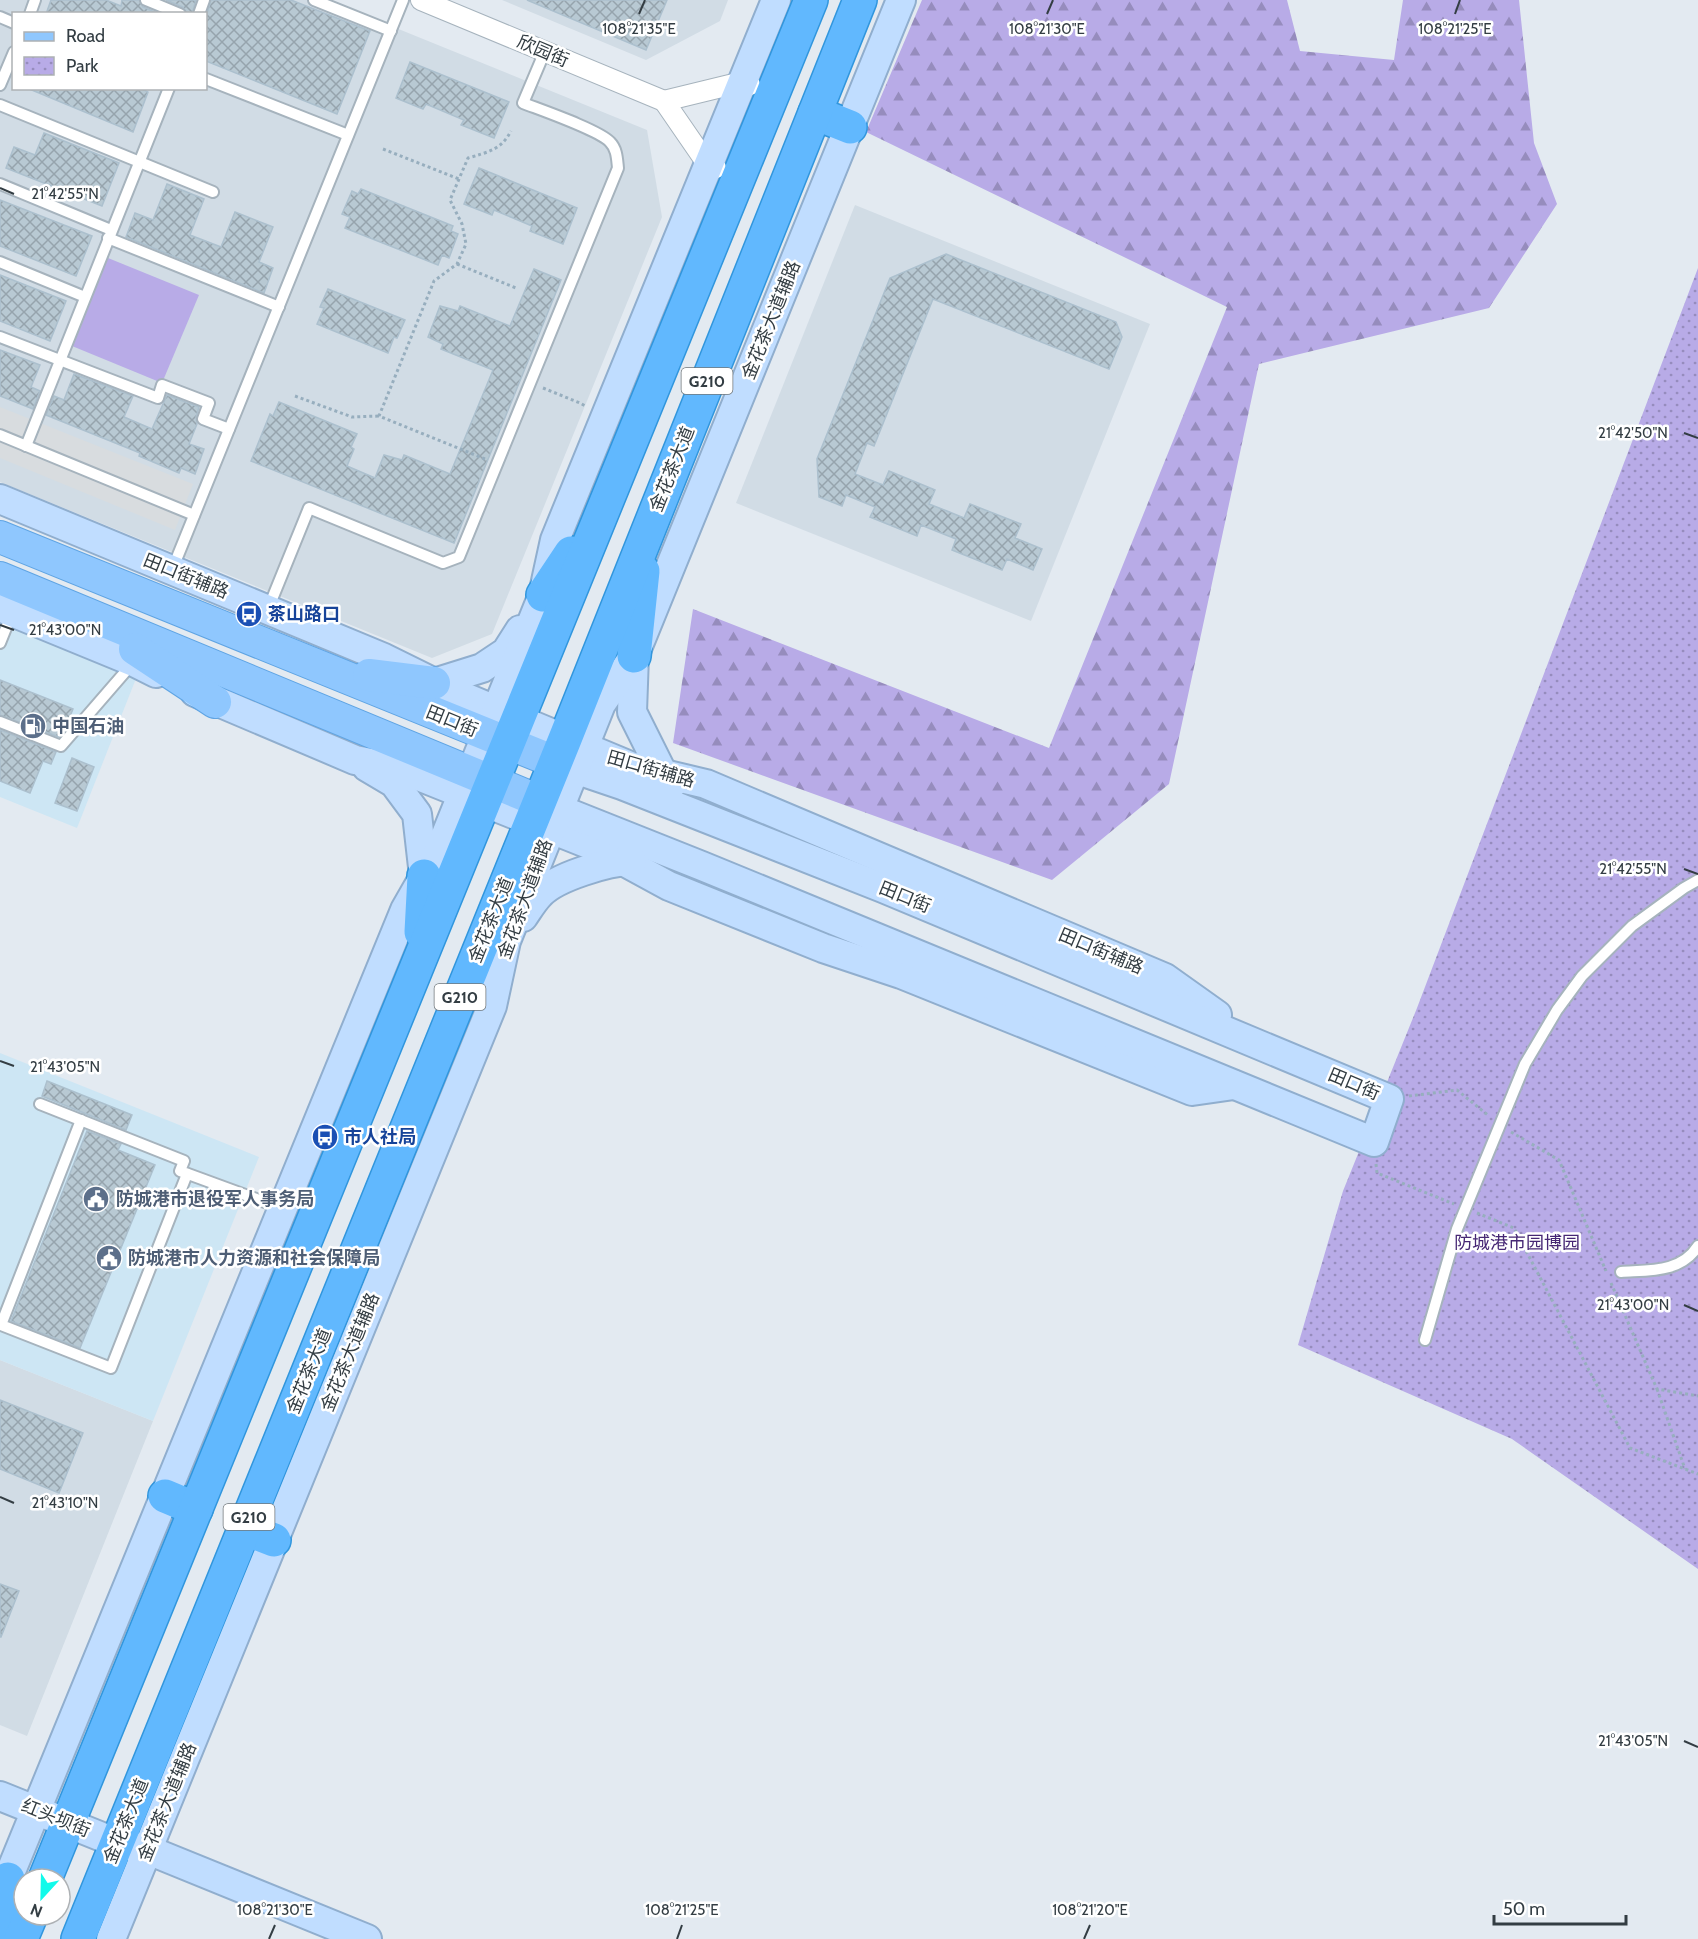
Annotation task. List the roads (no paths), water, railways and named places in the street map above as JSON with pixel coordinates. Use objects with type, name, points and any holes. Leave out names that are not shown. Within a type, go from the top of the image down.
[{"type":"highway","name":"G210","points":[[50,1867],[420,958],[477,788],[502,727],[608,497],[811,0]]},
{"type":"highway","name":"金花茶大道","points":[[78,1939],[133,1846],[259,1534],[570,755],[648,529],[860,0]]},
{"type":"highway","points":[[815,113],[849,127]]},
{"type":"highway","points":[[543,595],[608,497]]},
{"type":"highway","points":[[634,656],[648,529]]},
{"type":"highway","points":[[420,958],[424,876]]},
{"type":"highway","points":[[165,1496],[196,1509]]},
{"type":"highway","points":[[0,1939],[4,1889]]},
{"type":"main road","name":"田口街","points":[[0,537],[329,671],[502,727],[570,755]]},
{"type":"main road","points":[[11,597],[74,609],[477,788],[545,815]]},
{"type":"main road","points":[[74,609],[215,702]]},
{"type":"main road","points":[[329,671],[434,683]]},
{"type":"street","name":"欣园街","points":[[421,0],[664,101]]},
{"type":"street","points":[[502,727],[543,595],[555,540],[776,0]]},
{"type":"street","name":"金花茶大道辅路","points":[[570,755],[634,656],[901,0]]},
{"type":"street","points":[[738,178],[708,165],[664,101],[742,82],[772,94]]},
{"type":"street","name":"田口街辅路","points":[[0,500],[384,658],[434,683],[502,727]]},
{"type":"street","points":[[434,683],[482,668],[506,651],[543,595]]},
{"type":"street","points":[[11,597],[215,702],[356,760],[394,783],[417,814],[424,876]]},
{"type":"street","points":[[634,656],[632,712],[663,774],[717,823]]},
{"type":"street","name":"田口街辅路","points":[[570,755],[706,784],[887,875],[1165,978],[1258,1044]]},
{"type":"street","name":"田口街","points":[[570,755],[622,786],[717,823],[887,875]]},
{"type":"street","points":[[4,1889],[405,910],[477,788],[356,760]]},
{"type":"street","points":[[545,815],[601,849],[680,890],[822,948],[1064,1027]]},
{"type":"street","points":[[545,815],[702,866],[1064,1027]]},
{"type":"street","name":"金花茶大道辅路","points":[[259,1534],[492,1006],[506,941],[545,815]]},
{"type":"street","points":[[506,941],[540,893],[570,877],[600,865],[623,861],[656,860],[702,866]]},
{"type":"street","name":"田口街","points":[[1064,1027],[1236,1085],[1374,1142],[1389,1099],[1258,1044]]},
{"type":"street","name":"红头坝街","points":[[0,1796],[367,1939]]},
{"type":"street","name":"金花茶大道辅路","points":[[111,1939],[133,1846]]},
{"type":"lane","points":[[146,0],[175,12]]},
{"type":"lane","points":[[314,0],[390,31]]},
{"type":"lane","points":[[171,570],[403,0]]},
{"type":"lane","points":[[268,610],[309,508],[443,563],[459,557],[618,168],[616,153],[609,141],[594,132],[523,103],[544,51]]},
{"type":"lane","points":[[0,85],[12,57]]},
{"type":"lane","points":[[207,79],[348,135]]},
{"type":"lane","points":[[26,446],[168,90]]},
{"type":"lane","points":[[0,105],[213,192]]},
{"type":"lane","points":[[0,184],[279,307]]},
{"type":"lane","points":[[0,262],[85,297]]},
{"type":"lane","points":[[0,337],[158,398],[162,385],[209,403],[203,419],[229,429]]},
{"type":"lane","points":[[0,435],[194,515]]},
{"type":"lane","points":[[0,643],[11,597]]},
{"type":"lane","points":[[0,722],[61,746],[134,662]]},
{"type":"lane","points":[[1425,1340],[1457,1229],[1525,1064],[1557,1010],[1582,976],[1632,926],[1698,880]]},
{"type":"lane","points":[[40,1104],[184,1161],[180,1171],[282,1209]]},
{"type":"lane","points":[[81,1120],[1,1325],[111,1368],[187,1174]]},
{"type":"lane","points":[[1621,1272],[1678,1265],[1694,1253],[1698,1246]]},
{"type":"place","name":"茶山路口","points":[[249,614]]},
{"type":"place","name":"中国石油","points":[[33,726]]},
{"type":"place","name":"市人社局","points":[[325,1137]]},
{"type":"place","name":"防城港市退役军人事务局","points":[[96,1199]]},
{"type":"place","name":"防城港市人力资源和社会保障局","points":[[109,1258]]},
{"type":"park label","name":"防城港市园博园","points":[[1517,1243]]}]
